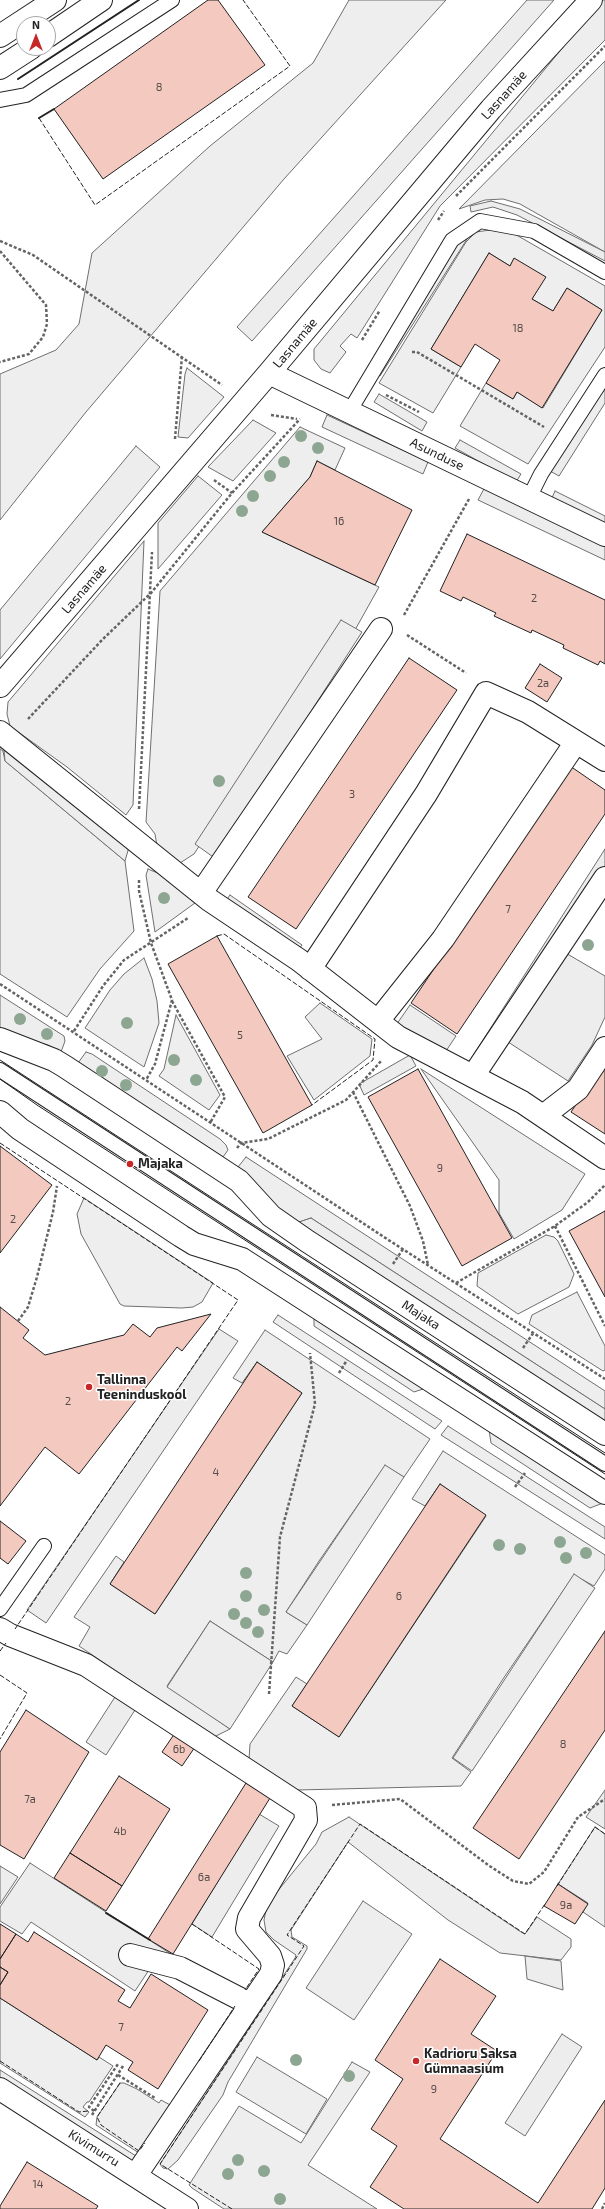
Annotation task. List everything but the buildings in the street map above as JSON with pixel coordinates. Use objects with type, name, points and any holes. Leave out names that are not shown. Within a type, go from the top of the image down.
[{"type":"street","points":[[0,36],[55,0]]},
{"type":"street","points":[[56,31],[102,0]]},
{"type":"street","name":"Lasnamäe","points":[[0,686],[269,373],[491,109],[591,0]]},
{"type":"street","points":[[0,68],[18,56]]},
{"type":"street","name":"Asunduse","points":[[269,373],[605,535]]},
{"type":"street","points":[[204,896],[389,629]]},
{"type":"street","points":[[310,969],[426,794],[486,693],[528,712],[605,760]]},
{"type":"street","points":[[5,735],[204,896],[310,969],[398,1037],[522,1102],[605,1158]]},
{"type":"street","points":[[378,1021],[443,939],[576,742]]},
{"type":"street","points":[[473,1076],[605,878]]},
{"type":"street","name":"Majaka","points":[[0,1039],[54,1060],[64,1066],[239,1181],[271,1216],[307,1241],[605,1434]]},
{"type":"street","points":[[543,1116],[578,1089],[605,1048]]},
{"type":"street","points":[[0,1112],[20,1130],[180,1236],[194,1244],[242,1259],[605,1493]]},
{"type":"street","points":[[0,1629],[10,1635],[86,1665],[305,1808],[306,1820],[249,1918],[247,1929],[270,1956],[273,1964],[271,1974],[136,2175]]},
{"type":"street","points":[[130,1955],[180,1968],[250,2004]]},
{"type":"street","name":"Kivimurru","points":[[0,2089],[187,2209]]},
{"type":"lane","points":[[0,100],[26,95],[172,0]]},
{"type":"lane","points":[[349,412],[452,240],[480,221],[534,231],[605,272]]},
{"type":"lane","points":[[529,498],[541,474],[605,375]]},
{"type":"lane","points":[[0,1070],[605,1464]]},
{"type":"lane","points":[[0,1608],[44,1546]]},
{"type":"path","points":[[453,200],[605,46]]},
{"type":"path","points":[[435,225],[447,205]]},
{"type":"path","points":[[0,241],[33,255],[182,355],[229,389]]},
{"type":"path","points":[[0,251],[46,305],[47,324],[43,337],[29,354],[0,362]]},
{"type":"path","points":[[360,344],[384,304]]},
{"type":"path","points":[[383,354],[417,352],[564,438]]},
{"type":"path","points":[[174,441],[182,355]]},
{"type":"path","points":[[365,385],[424,415]]},
{"type":"path","points":[[5,735],[151,593],[232,493],[301,419]]},
{"type":"path","points":[[469,499],[389,629],[476,679],[486,693]]},
{"type":"path","points":[[74,1031],[91,1003],[124,960],[186,920],[204,896]]},
{"type":"path","points":[[0,984],[74,1031],[210,1123],[605,1379]]},
{"type":"path","points":[[172,1000],[225,1097],[210,1123]]},
{"type":"path","points":[[241,1143],[268,1139],[346,1100],[384,1058]]},
{"type":"path","points":[[353,1092],[410,1206],[423,1241],[428,1265]]},
{"type":"path","points":[[18,1321],[28,1307],[37,1277],[53,1212],[57,1181]]},
{"type":"path","points":[[456,1283],[555,1226],[588,1202],[605,1184]]},
{"type":"path","points":[[555,1226],[605,1326]]},
{"type":"path","points":[[390,1269],[404,1249]]},
{"type":"path","points":[[520,1353],[534,1332]]},
{"type":"path","points":[[269,1694],[280,1537],[315,1404],[310,1353]]},
{"type":"path","points":[[339,1372],[350,1355]]},
{"type":"path","points":[[515,1487],[528,1470]]},
{"type":"path","points":[[305,1808],[400,1799],[488,1865],[513,1881],[529,1884],[544,1872],[578,1817],[605,1799]]},
{"type":"path","points":[[94,2111],[89,2107],[118,2064]]},
{"type":"path","points":[[90,2117],[123,2066]]},
{"type":"path","points":[[118,2075],[158,2100],[160,2096]]},
{"type":"path","points":[[602,2209],[605,2203]]},
{"type":"shaded area","points":[[349,0],[446,0],[284,179],[86,412],[0,520],[0,374],[56,350],[79,324],[92,253],[210,146],[313,63]]},
{"type":"shaded area","points":[[527,0],[554,0],[252,341],[237,327]]},
{"type":"shaded area","points":[[602,0],[605,0],[605,40],[440,206],[357,338],[351,334],[340,346],[346,352],[330,373],[321,369],[314,360],[314,349]]},
{"type":"shaded area","points":[[605,61],[605,252],[520,204],[503,199],[485,200],[459,209]]},
{"type":"shaded area","points":[[491,201],[520,209],[605,252],[605,261],[517,215],[493,207],[471,212],[470,206]]},
{"type":"shaded area","points":[[490,230],[513,233],[605,286],[605,347],[528,464],[460,426],[486,383],[513,399],[517,392],[543,408],[602,310],[567,288],[553,311],[532,299],[545,277],[514,259],[510,266],[489,253],[431,349],[461,367],[433,413],[379,383],[466,242],[476,232]]},
{"type":"shaded area","points":[[469,236],[380,376],[373,372],[458,240]]},
{"type":"shaded area","points":[[187,368],[224,397],[188,438],[178,437],[185,374]]},
{"type":"shaded area","points":[[605,386],[605,403],[559,476],[550,471]]},
{"type":"shaded area","points":[[379,394],[427,422],[422,431],[374,402]]},
{"type":"shaded area","points":[[327,415],[428,462],[423,474],[322,427]]},
{"type":"shaded area","points":[[253,420],[276,433],[233,481],[208,467]]},
{"type":"shaded area","points":[[300,427],[345,448],[335,470],[317,461],[310,477],[262,532],[379,587],[355,630],[217,819],[194,854],[180,863],[157,846],[155,834],[146,822],[160,591]]},
{"type":"shaded area","points":[[460,440],[521,474],[516,482],[455,448]]},
{"type":"shaded area","points":[[136,446],[160,467],[0,659],[0,610]]},
{"type":"shaded area","points":[[198,476],[222,495],[158,569],[158,523]]},
{"type":"shaded area","points":[[485,487],[605,545],[605,560],[478,500]]},
{"type":"shaded area","points":[[555,491],[605,516],[605,526],[551,500]]},
{"type":"shaded area","points":[[144,541],[133,805],[126,815],[67,767],[10,726],[7,714],[8,702]]},
{"type":"shaded area","points":[[341,620],[362,632],[216,859],[195,844]]},
{"type":"shaded area","points":[[8,746],[129,847],[125,861],[5,761],[4,750]]},
{"type":"shaded area","points":[[0,749],[3,751],[5,761],[125,861],[134,931],[100,969],[67,1017],[0,974]]},
{"type":"shaded area","points":[[605,849],[605,890],[564,952],[605,976],[605,1017],[592,1045],[568,1081],[505,1040],[498,1050],[474,1054]]},
{"type":"shaded area","points":[[148,869],[160,874],[195,903],[155,932],[146,875]]},
{"type":"shaded area","points":[[230,895],[302,945],[295,955],[223,905]]},
{"type":"shaded area","points":[[144,958],[152,979],[157,1001],[159,1023],[144,1067],[85,1028],[110,990],[124,974]]},
{"type":"shaded area","points":[[0,995],[64,1036],[65,1041],[61,1052],[48,1045],[22,1038],[0,1028]]},
{"type":"shaded area","points":[[320,1003],[372,1039],[370,1056],[314,1100],[287,1056],[322,1039],[305,1017]]},
{"type":"shaded area","points":[[410,1005],[456,1036],[440,1060],[394,1028]]},
{"type":"shaded area","points":[[176,1015],[220,1095],[209,1110],[159,1076],[164,1069]]},
{"type":"shaded area","points":[[86,1052],[92,1054],[220,1139],[226,1145],[228,1150],[223,1157],[78,1063]]},
{"type":"shaded area","points":[[410,1055],[416,1066],[364,1095],[359,1084]]},
{"type":"shaded area","points":[[421,1069],[585,1174],[562,1210],[514,1239],[499,1213],[499,1180]]},
{"type":"shaded area","points":[[246,1157],[605,1391],[605,1409],[311,1218],[296,1223],[273,1205],[249,1176],[238,1167]]},
{"type":"shaded area","points":[[84,1198],[213,1283],[202,1302],[193,1307],[182,1308],[124,1306],[120,1304],[81,1234],[77,1214]]},
{"type":"shaded area","points":[[311,1218],[605,1409],[605,1424],[296,1223]]},
{"type":"shaded area","points":[[546,1235],[554,1237],[558,1241],[574,1274],[569,1287],[518,1314],[477,1286],[478,1273]]},
{"type":"shaded area","points":[[577,1292],[605,1346],[605,1370],[603,1371],[529,1324],[532,1315]]},
{"type":"shaded area","points":[[314,1314],[426,1388],[414,1392],[314,1326]]},
{"type":"shaded area","points":[[278,1315],[442,1421],[435,1429],[273,1322]]},
{"type":"shaded area","points":[[219,1329],[238,1341],[46,1623],[27,1610]]},
{"type":"shaded area","points":[[265,1330],[430,1439],[404,1477],[385,1466],[319,1561],[286,1612],[307,1625],[287,1654],[279,1651],[273,1662],[210,1621],[167,1686],[230,1729],[214,1737],[79,1646],[90,1627],[74,1617],[116,1556],[124,1562],[110,1584],[155,1614],[302,1393],[257,1362],[242,1383],[233,1378]]},
{"type":"shaded area","points":[[448,1426],[605,1527],[605,1539],[441,1435]]},
{"type":"shaded area","points":[[489,1430],[603,1503],[590,1508],[491,1443]]},
{"type":"shaded area","points":[[443,1451],[605,1555],[605,1569],[594,1586],[574,1575],[503,1679],[452,1758],[471,1772],[461,1786],[297,1790],[249,1760],[250,1744],[296,1677],[307,1684],[292,1706],[339,1737],[486,1516],[440,1484],[425,1506],[412,1499]]},
{"type":"shaded area","points":[[385,1465],[404,1477],[307,1625],[286,1612]]},
{"type":"shaded area","points":[[574,1574],[595,1588],[472,1771],[453,1758]]},
{"type":"shaded area","points":[[210,1621],[273,1662],[230,1729],[167,1687]]},
{"type":"shaded area","points":[[115,1697],[135,1710],[106,1755],[86,1742]]},
{"type":"shaded area","points":[[605,1790],[605,1829],[586,1817]]},
{"type":"shaded area","points":[[259,1814],[279,1826],[212,1937],[192,1924]]},
{"type":"shaded area","points":[[349,1817],[521,1932],[525,1934],[537,1917],[571,1939],[571,1947],[561,1960],[500,1953],[448,1920],[348,1842],[291,1930],[292,1937],[307,1946],[307,1949],[228,2082],[223,2095],[178,2160],[168,2169],[163,2168],[160,2164],[295,1958],[296,1955],[274,1940],[266,1932],[264,1920],[266,1910],[276,1893],[316,1844],[322,1832]]},
{"type":"shaded area","points":[[595,1827],[605,1834],[605,1927],[583,1912],[588,1903],[558,1884]]},
{"type":"shaded area","points":[[30,1863],[231,1991],[223,2003],[188,1977],[151,1967],[135,1991],[31,1922],[22,1934],[0,1921],[0,1907]]},
{"type":"shaded area","points":[[0,1866],[18,1877],[0,1904]]},
{"type":"shaded area","points":[[363,1901],[412,1934],[354,2020],[306,1988]]},
{"type":"shaded area","points":[[525,1956],[561,1961],[563,1990],[527,1979]]},
{"type":"shaded area","points":[[0,1998],[97,2060],[99,2057],[113,2066],[89,2102],[87,2102],[83,2107],[89,2112],[85,2117],[0,2063]]},
{"type":"shaded area","points":[[562,2034],[582,2047],[525,2136],[505,2123]]},
{"type":"shaded area","points":[[257,2057],[327,2099],[306,2134],[236,2092]]},
{"type":"shaded area","points":[[352,2062],[370,2072],[308,2165],[377,2209],[224,2209],[189,2185],[239,2106],[301,2143]]},
{"type":"shaded area","points":[[0,2070],[136,2156],[131,2163],[0,2088]]},
{"type":"shaded area","points":[[120,2083],[124,2083],[137,2089],[159,2103],[161,2100],[172,2106],[139,2153],[96,2125],[97,2117]]},
{"type":"tram line","points":[[0,1060],[605,1453]]},
{"type":"tram line","points":[[0,1079],[37,1105],[605,1474]]},
{"type":"fence","points":[[39,118],[95,205],[290,66],[243,0]]},
{"type":"fence","points":[[217,936],[224,934],[375,1039],[373,1060],[312,1105]]},
{"type":"fence","points":[[0,1143],[238,1300],[15,1629]]},
{"type":"fence","points":[[0,1651],[6,1643]]},
{"type":"fence","points":[[0,1675],[27,1693],[0,1739]]},
{"type":"fence","points":[[232,2209],[160,2164],[304,1946],[287,1935],[360,1824],[525,1934],[545,1904]]},
{"type":"fence","points":[[557,1886],[595,1827],[605,1834]]},
{"type":"fence","points":[[192,1924],[259,1969],[245,1990]]},
{"type":"fence","points":[[199,2061],[235,2006]]},
{"type":"fence","points":[[0,2061],[79,2112],[88,2111]]},
{"type":"fence","points":[[120,2083],[97,2117],[101,2125],[139,2151],[145,2143]]},
{"type":"wall","points":[[18,79],[139,0]]},
{"type":"wall","points":[[39,118],[54,109]]},
{"type":"wall","points":[[106,1913],[150,1940]]},
{"type":"place","name":"Majaka","points":[[130,1164]]},
{"type":"place","name":"Tallinna Teeninduskool","points":[[89,1387]]},
{"type":"place","name":"Kadrioru Saksa Gümnaasium","points":[[416,2061]]}]
